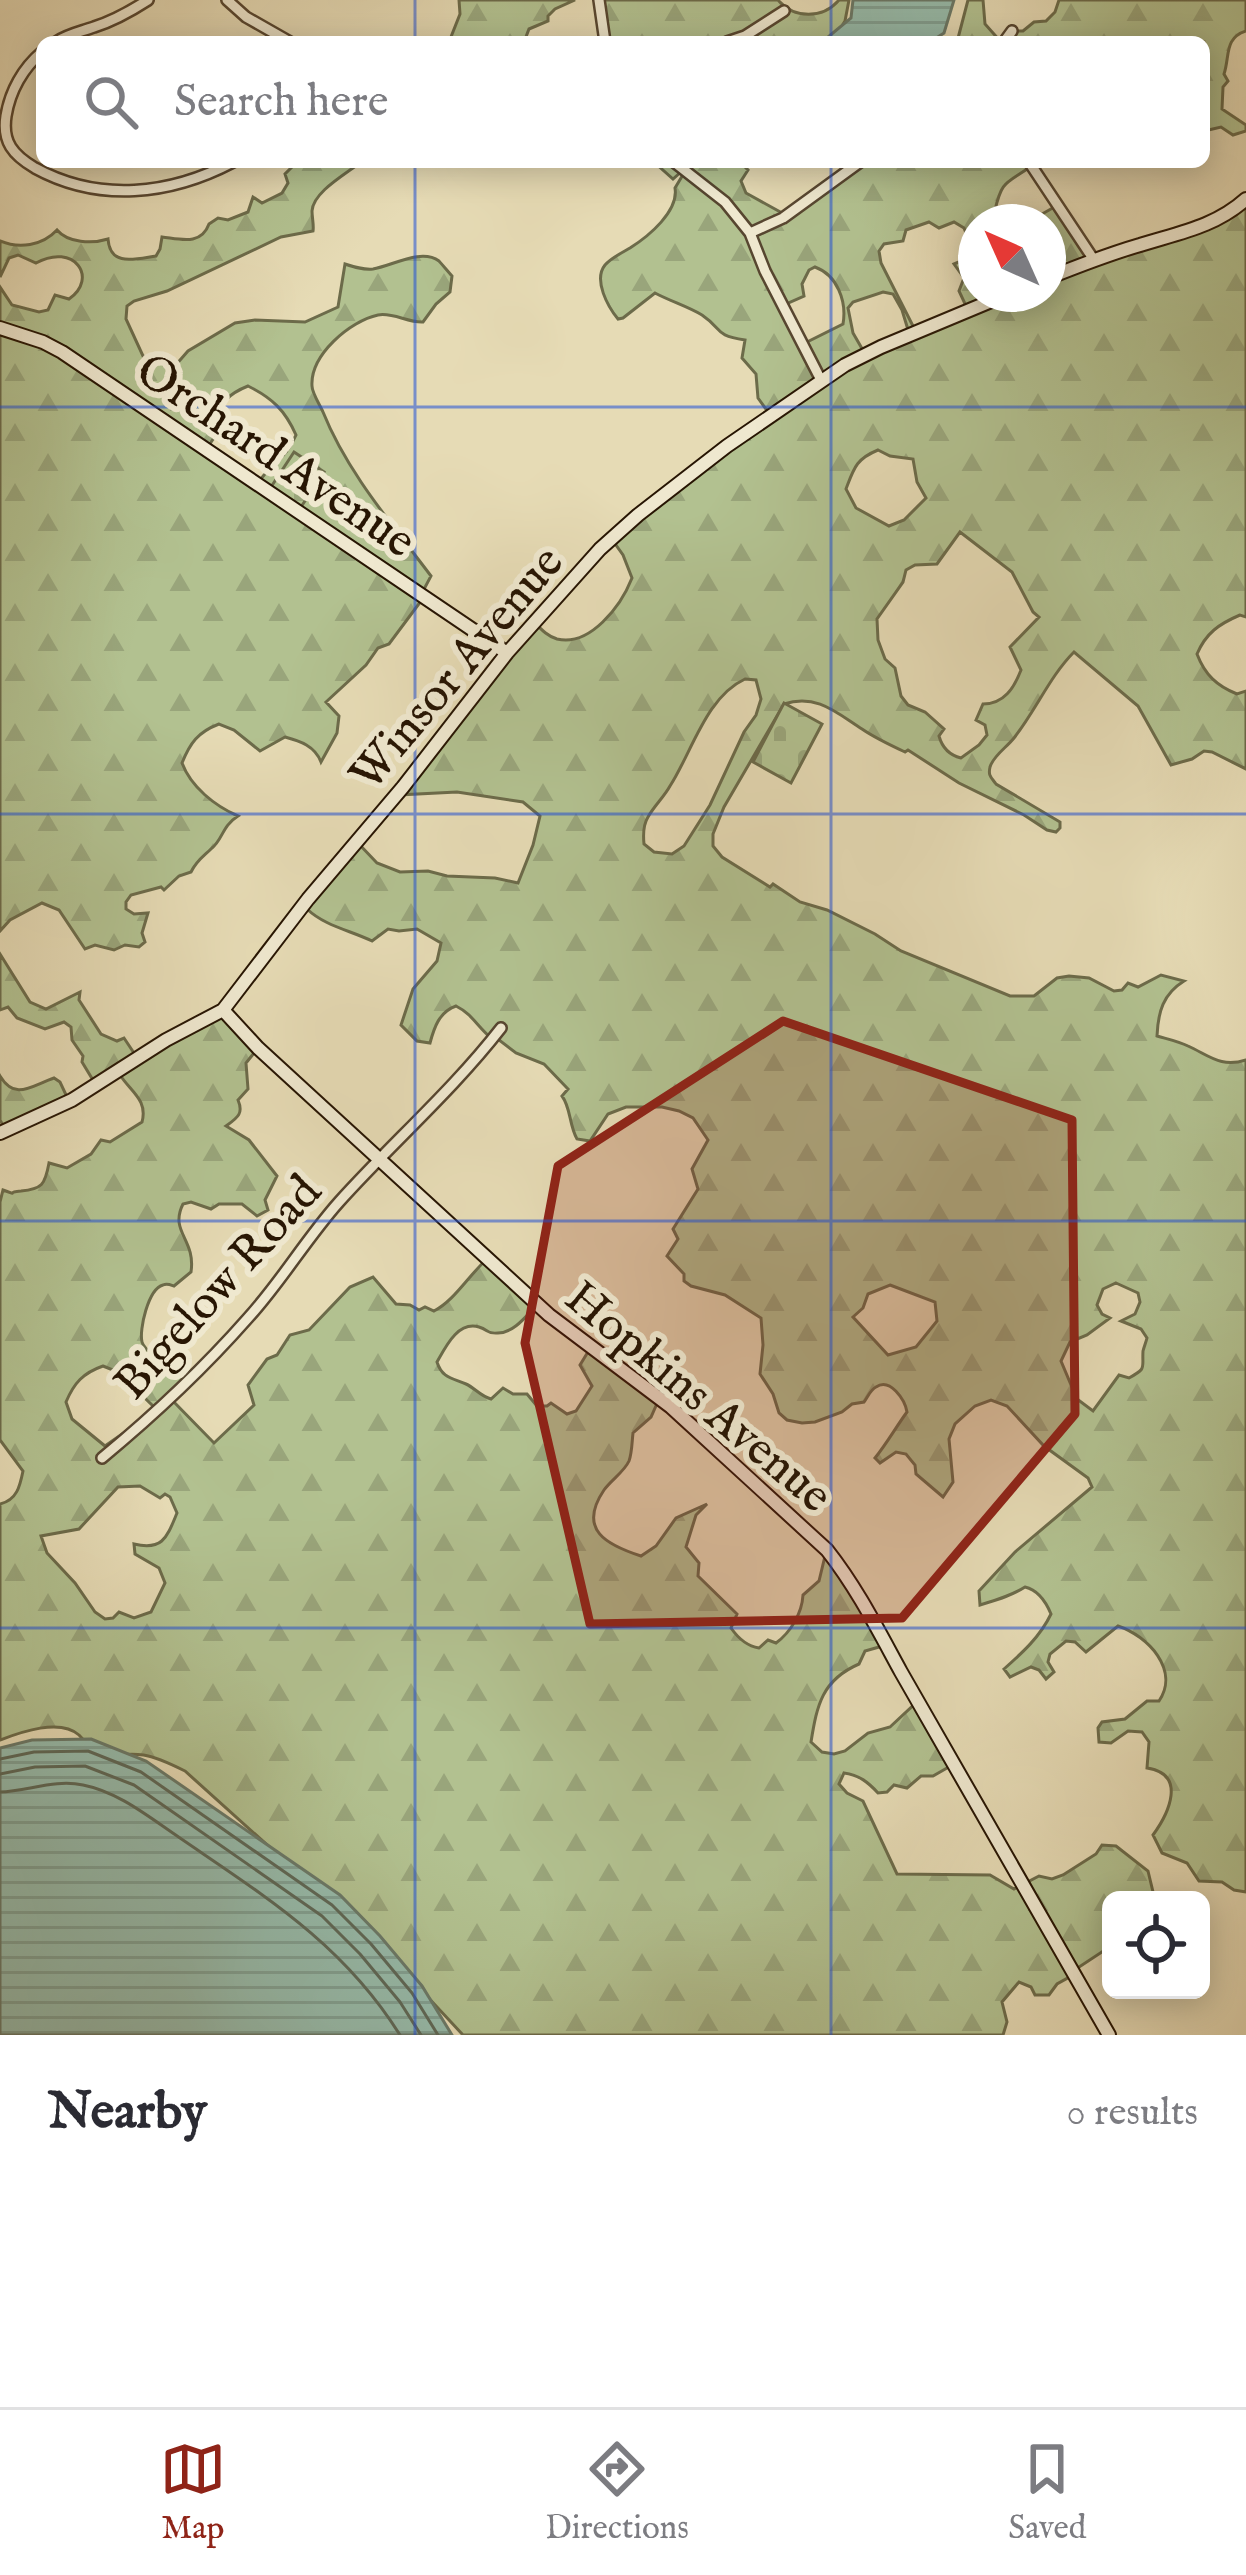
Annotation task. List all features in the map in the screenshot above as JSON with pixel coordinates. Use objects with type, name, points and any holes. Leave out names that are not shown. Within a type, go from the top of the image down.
[{"type":"street","points":[[65,36],[98,26],[148,0]]},
{"type":"street","points":[[227,0],[279,36]]},
{"type":"street","points":[[599,0],[604,36]]},
{"type":"street","points":[[745,36],[784,11]]},
{"type":"street","points":[[1008,36],[1012,31]]},
{"type":"street","points":[[36,58],[10,98],[4,124],[5,142],[27,164],[54,178],[116,192],[176,185],[218,168]]},
{"type":"street","points":[[682,168],[725,202],[750,233],[820,380]]},
{"type":"street","points":[[750,233],[782,218],[852,168]]},
{"type":"street","points":[[1033,168],[1094,260]]},
{"type":"street","points":[[1066,271],[1197,229],[1246,199]]},
{"type":"street","name":"Winsor Avenue","points":[[0,1133],[71,1100],[223,1010],[507,653],[631,521],[685,476],[820,380],[881,347],[965,312]]},
{"type":"street","name":"Orchard Avenue","points":[[0,328],[62,352],[507,653]]},
{"type":"street","name":"Hopkins Avenue","points":[[223,1010],[257,1048],[549,1315],[671,1407],[827,1550],[874,1621],[1109,2035]]},
{"type":"street","name":"Bigelow Road","points":[[103,1458],[249,1318],[336,1205],[459,1080],[501,1028]]},
{"type":"highlighted area","points":[[783,1021],[1072,1120],[1075,1414],[902,1618],[590,1624],[525,1343],[558,1166]]},
{"type":"green space","points":[[459,0],[575,0],[555,9],[548,21],[529,29],[526,36],[451,36],[460,14]]},
{"type":"green space","points":[[604,0],[778,0],[792,11],[808,14],[849,0],[836,36],[604,36]]},
{"type":"green space","points":[[968,0],[983,0],[985,24],[996,36],[959,36]]},
{"type":"green space","points":[[1059,0],[1246,0],[1246,31],[1229,48],[1222,109],[1246,125],[1246,131],[1233,135],[1221,127],[1210,130],[1210,36],[1006,36],[1046,21]]},
{"type":"green space","points":[[291,168],[353,168],[318,197],[312,211],[313,231],[281,237],[167,291],[134,301],[127,306],[126,319],[143,356],[174,367],[188,351],[235,323],[305,322],[338,307],[345,264],[369,269],[415,257],[439,261],[452,276],[450,292],[423,322],[384,314],[356,324],[325,351],[312,386],[357,477],[431,576],[424,597],[389,644],[378,648],[326,702],[339,716],[337,733],[321,762],[311,748],[296,740],[285,737],[260,751],[219,724],[196,739],[182,763],[186,772],[205,795],[238,816],[191,872],[164,890],[131,895],[126,909],[148,913],[142,933],[145,942],[139,947],[125,945],[114,950],[95,945],[85,949],[59,910],[42,903],[10,920],[0,931],[0,287],[12,305],[39,312],[48,310],[55,295],[69,299],[78,291],[82,273],[78,265],[61,257],[36,263],[18,255],[9,258],[0,277],[0,241],[30,244],[57,230],[81,241],[108,239],[119,257],[156,256],[162,237],[201,236],[218,218],[228,220],[248,212],[253,197],[262,203],[282,193],[288,183],[285,174]],"holes":[[[248,386],[271,400],[296,435],[258,483],[207,448],[218,432],[213,421],[235,392]]]},
{"type":"green space","points":[[661,168],[746,168],[741,181],[746,193],[784,214],[849,168],[1029,168],[1006,184],[997,204],[958,204],[958,224],[939,228],[929,222],[906,230],[903,241],[884,244],[879,251],[915,330],[958,312],[1066,312],[1066,217],[1092,257],[1196,228],[1246,197],[1246,617],[1240,615],[1220,626],[1197,654],[1218,683],[1237,694],[1246,691],[1246,769],[1204,751],[1171,765],[1138,706],[1074,652],[989,770],[996,784],[1060,822],[1056,832],[959,783],[826,706],[796,701],[784,704],[724,807],[713,846],[722,857],[770,887],[773,884],[800,902],[827,910],[901,951],[1010,996],[1034,996],[1057,978],[1069,976],[1089,978],[1114,991],[1128,983],[1138,987],[1161,975],[1184,981],[1163,1004],[1157,1036],[1222,1062],[1246,1060],[1246,1892],[1222,1882],[1199,1881],[1187,1863],[1162,1853],[1153,1835],[1169,1806],[1171,1786],[1159,1772],[1147,1768],[1149,1742],[1142,1732],[1128,1731],[1111,1743],[1099,1742],[1102,1722],[1125,1719],[1147,1701],[1159,1701],[1166,1678],[1150,1646],[1118,1626],[1086,1652],[1066,1641],[1050,1654],[1048,1662],[1054,1672],[1046,1679],[1031,1667],[1010,1677],[1004,1669],[1051,1614],[1041,1597],[1025,1587],[980,1605],[979,1591],[1015,1552],[1092,1487],[1088,1478],[1044,1446],[1007,1406],[991,1400],[975,1406],[955,1424],[949,1439],[953,1482],[943,1497],[916,1474],[906,1454],[896,1452],[880,1463],[875,1458],[907,1412],[891,1387],[876,1387],[864,1402],[815,1422],[787,1420],[760,1374],[761,1318],[725,1295],[691,1286],[667,1256],[678,1239],[673,1229],[698,1189],[692,1169],[708,1140],[693,1118],[662,1107],[626,1107],[608,1114],[590,1141],[577,1139],[562,1096],[568,1089],[544,1064],[491,1038],[462,1009],[456,1006],[441,1016],[430,1043],[417,1041],[401,1025],[413,989],[437,961],[441,943],[417,929],[388,929],[372,941],[329,924],[307,909],[358,843],[377,863],[400,872],[518,883],[540,816],[523,802],[457,792],[397,795],[534,622],[550,636],[569,640],[603,622],[632,578],[611,538],[768,412],[758,398],[756,374],[742,358],[745,340],[723,334],[702,315],[655,293],[618,319],[603,293],[605,265],[646,237],[668,214],[684,173],[673,179]],"holes":[[[815,267],[839,290],[843,324],[803,344],[784,305],[804,296],[802,284]],[[883,292],[893,294],[909,333],[864,352],[853,333],[848,308]],[[878,450],[913,459],[926,498],[904,520],[889,526],[856,508],[846,489],[865,457]],[[960,532],[1012,572],[1039,617],[1010,647],[1021,670],[1011,689],[997,701],[983,704],[976,720],[985,725],[987,735],[961,758],[942,744],[939,736],[944,729],[901,696],[895,668],[885,659],[878,640],[877,619],[906,570],[937,564]],[[745,679],[756,680],[761,699],[710,805],[684,846],[672,854],[654,852],[644,844],[646,820],[668,790],[701,726],[731,687]],[[1116,1283],[1138,1293],[1135,1314],[1121,1321],[1141,1329],[1147,1338],[1143,1365],[1129,1378],[1119,1375],[1093,1411],[1077,1399],[1061,1361],[1070,1342],[1110,1318],[1097,1305],[1103,1289]],[[890,1285],[935,1302],[937,1321],[916,1347],[888,1355],[853,1317],[868,1294]]]},
{"type":"green space","points":[[294,452],[324,472],[301,507],[271,487]]},
{"type":"green space","points":[[784,703],[822,724],[791,783],[753,762]]},
{"type":"green space","points":[[0,954],[30,1002],[46,1009],[80,992],[79,1000],[101,1034],[117,1041],[124,1038],[138,1059],[220,1011],[258,1048],[246,1063],[248,1089],[238,1100],[240,1112],[226,1126],[249,1140],[277,1176],[265,1200],[268,1210],[257,1216],[242,1204],[219,1204],[211,1209],[183,1204],[179,1222],[190,1251],[191,1272],[174,1286],[158,1288],[142,1329],[148,1351],[167,1354],[190,1374],[170,1398],[214,1443],[254,1405],[248,1385],[267,1359],[277,1355],[290,1335],[309,1330],[350,1287],[373,1277],[396,1304],[434,1311],[487,1259],[537,1305],[504,1332],[472,1326],[459,1331],[437,1362],[445,1374],[491,1399],[503,1388],[527,1394],[537,1406],[551,1403],[567,1414],[576,1411],[592,1386],[580,1365],[591,1347],[659,1399],[651,1417],[633,1433],[627,1465],[596,1504],[595,1526],[607,1541],[641,1556],[656,1546],[676,1518],[707,1504],[696,1515],[686,1547],[699,1563],[698,1576],[737,1614],[731,1628],[743,1641],[759,1648],[768,1640],[776,1643],[791,1628],[803,1595],[819,1581],[826,1552],[886,1645],[865,1651],[859,1664],[829,1686],[819,1705],[811,1742],[822,1752],[845,1751],[868,1733],[890,1727],[918,1701],[954,1764],[933,1776],[921,1776],[907,1788],[894,1785],[878,1793],[844,1773],[839,1784],[863,1801],[897,1874],[990,1875],[1014,1889],[1039,1876],[1063,1875],[1102,1845],[1116,1846],[1148,1871],[1153,1891],[1102,1891],[1102,1952],[1049,1995],[1035,1995],[1031,1987],[1019,1982],[1002,2002],[1007,2022],[1003,2035],[463,2035],[385,1951],[185,1771],[144,1755],[99,1757],[79,1735],[62,1727],[0,1740],[0,1504],[14,1496],[23,1471],[0,1440],[0,1202],[3,1190],[12,1193],[38,1187],[49,1163],[67,1168],[91,1154],[101,1140],[110,1142],[142,1122],[143,1114],[141,1102],[120,1075],[96,1085],[72,1040],[71,1027],[64,1022],[45,1029],[17,1018],[8,1007],[0,1010]],"holes":[[[103,1366],[118,1372],[154,1407],[105,1446],[72,1419],[66,1402],[90,1372]],[[140,1486],[160,1498],[170,1497],[177,1513],[170,1529],[158,1544],[134,1544],[135,1554],[159,1568],[165,1583],[151,1612],[134,1618],[119,1612],[105,1619],[47,1553],[41,1536],[79,1529],[118,1487]]]},
{"type":"green space","points":[[0,1076],[18,1090],[54,1078],[68,1099],[5,1129],[0,1120]]},
{"type":"water","points":[[853,0],[954,0],[939,36],[829,36],[851,18]]},
{"type":"water","points":[[91,1739],[146,1761],[340,1895],[422,1986],[452,2035],[0,2035],[0,1748],[32,1740]]}]
